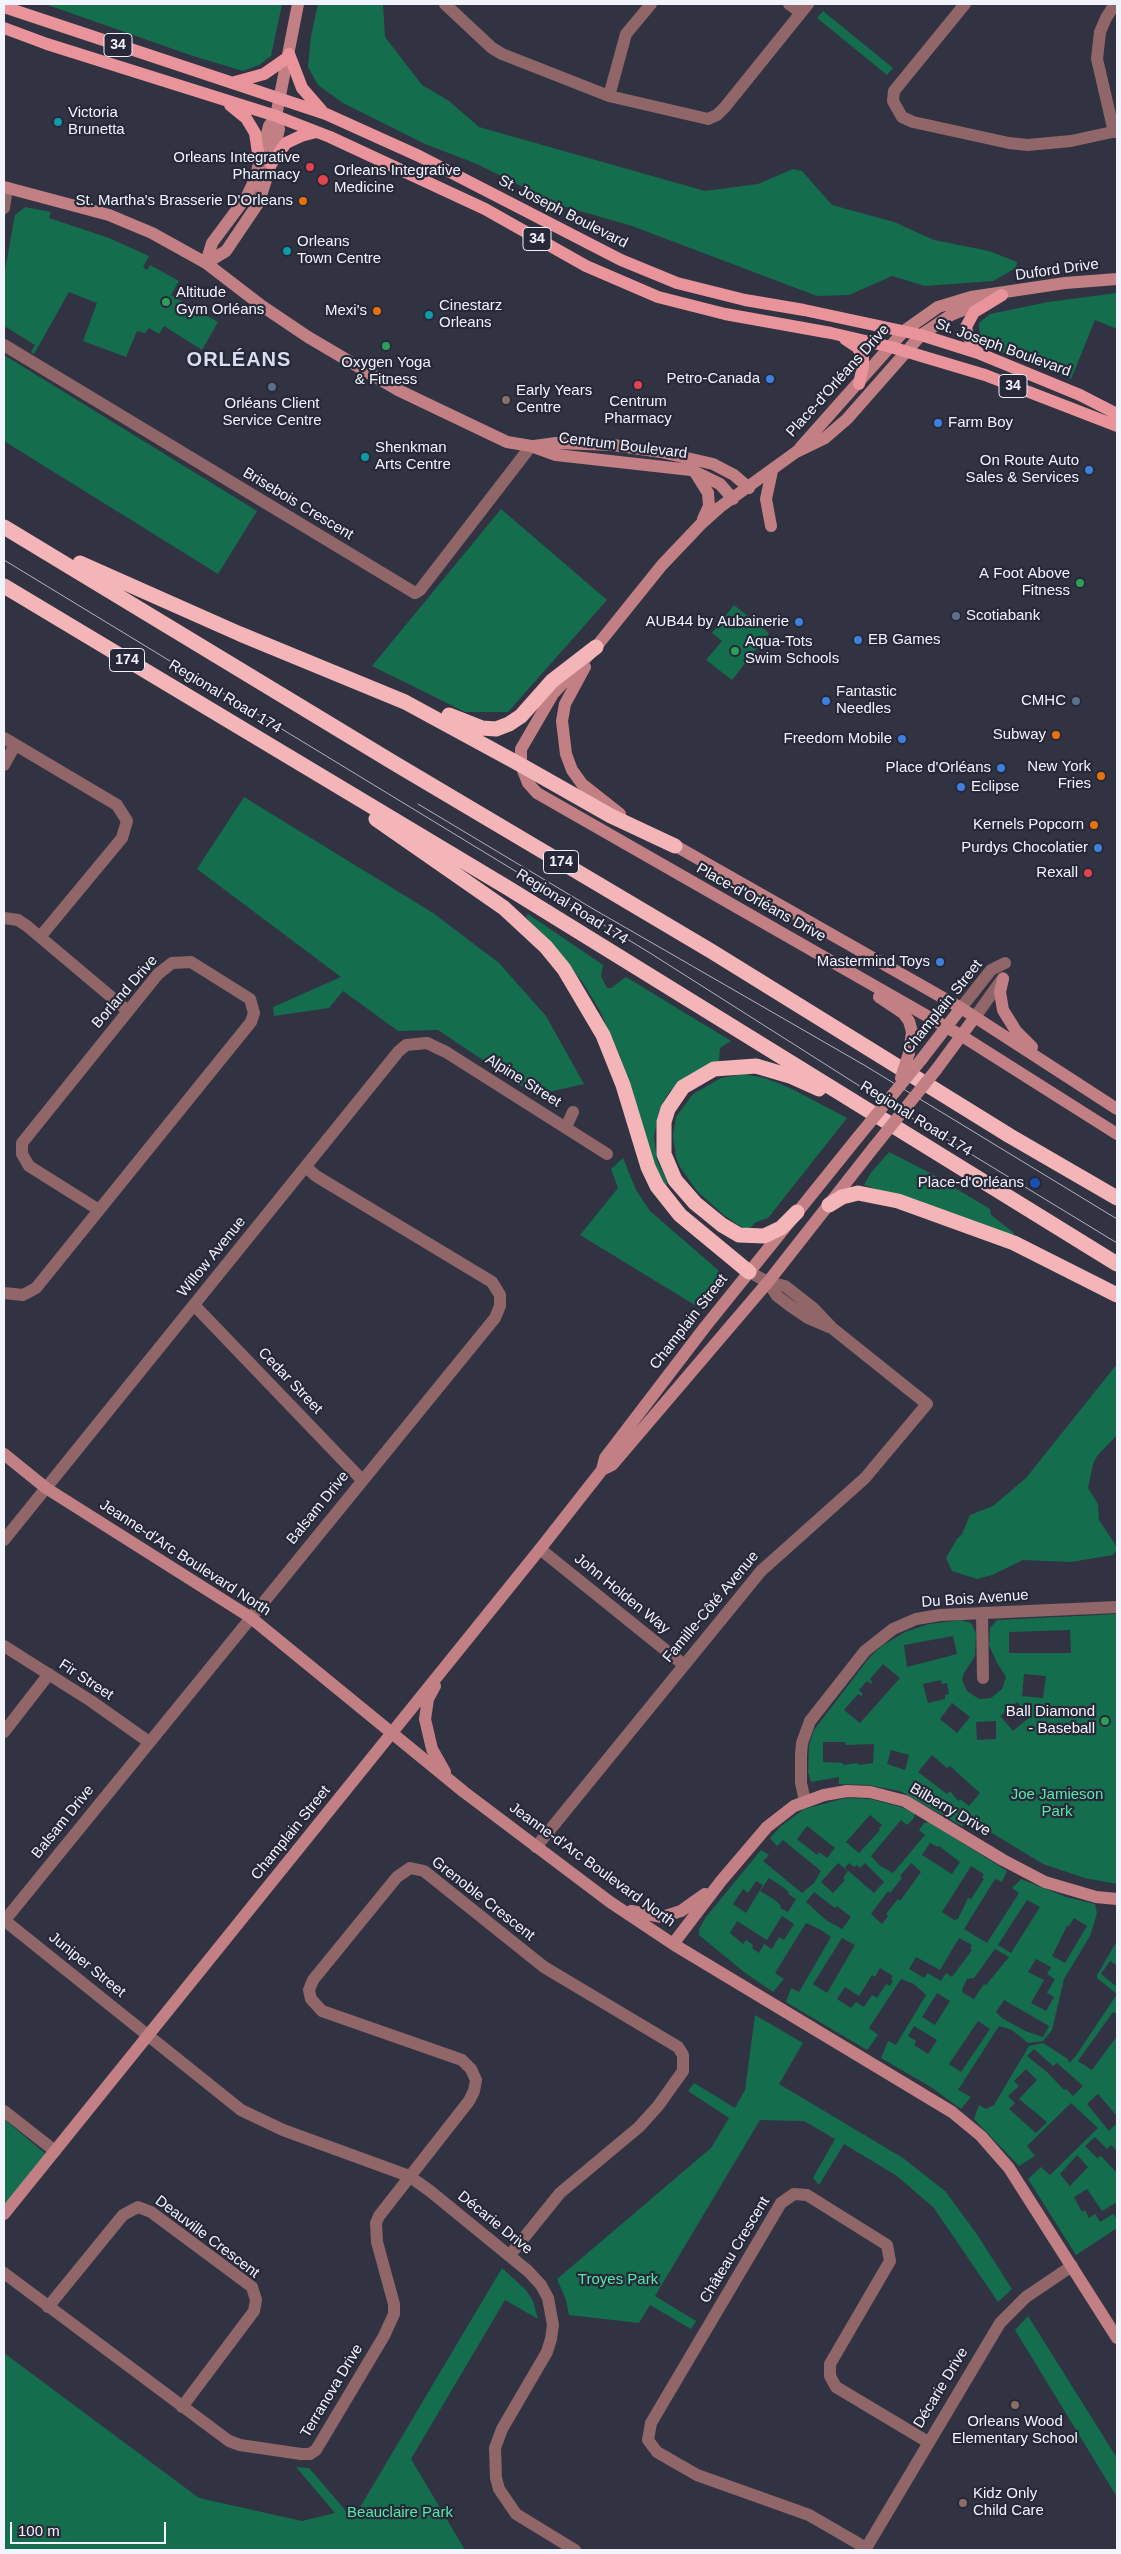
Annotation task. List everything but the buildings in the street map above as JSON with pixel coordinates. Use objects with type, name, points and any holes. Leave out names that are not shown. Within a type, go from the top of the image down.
[{"type":"highway","points":[[4,522],[87,567],[240,634],[405,702],[611,816],[675,846]]},
{"type":"highway","name":"Regional Road 174","points":[[4,527],[394,763],[711,951],[1010,1136],[1117,1198]]},
{"type":"highway","name":"Regional Road 174","points":[[4,586],[533,903],[1117,1264]]},
{"type":"highway","points":[[405,702],[433,709],[482,728],[496,729],[521,716],[552,681],[596,648]]},
{"type":"highway","points":[[251,733],[504,908],[546,947],[578,991],[604,1035],[623,1085],[643,1153],[657,1186],[680,1215],[749,1272]]},
{"type":"highway","points":[[797,1212],[772,1233],[748,1237],[722,1225],[684,1192],[668,1166],[662,1137],[668,1109],[683,1088],[703,1074],[728,1066],[756,1066],[790,1076],[822,1091],[1117,1270]]},
{"type":"highway","points":[[829,1205],[842,1197],[858,1193],[898,1201],[1014,1243],[1117,1295]]},
{"type":"main road","points":[[206,263],[212,243],[247,196],[265,162],[279,129],[276,116],[298,4]]},
{"type":"main road","name":"St. Joseph Boulevard","points":[[4,7],[326,114],[418,156],[621,260],[676,283],[745,300],[921,335],[978,353],[1080,395],[1117,414]]},
{"type":"main road","name":"34","points":[[4,28],[47,44],[276,116],[316,132],[485,208],[612,278],[658,297],[725,314],[831,333],[891,347],[985,375],[1117,426]]},
{"type":"main road","points":[[232,83],[253,79],[264,74],[288,56]]},
{"type":"main road","points":[[288,56],[302,88],[326,114]]},
{"type":"main road","points":[[224,100],[251,126],[265,162]]},
{"type":"main road","points":[[265,162],[286,143],[316,132]]},
{"type":"main road","name":"Centrum Boulevard","points":[[5,187],[109,214],[152,233],[206,263],[308,338],[398,390],[507,442],[531,446],[556,455],[626,462],[695,472],[720,484],[733,499]]},
{"type":"main road","points":[[544,242],[553,225]]},
{"type":"main road","name":"Duford Drive","points":[[904,331],[922,316],[954,301],[1065,283],[1117,279]]},
{"type":"main road","points":[[978,353],[968,336],[966,327],[974,312],[1002,294]]},
{"type":"main road","name":"Duford Drive","points":[[921,335],[951,315],[1002,294]]},
{"type":"main road","name":"Place-d'Orléans Drive","points":[[796,452],[815,428],[859,384],[904,331]]},
{"type":"main road","points":[[831,333],[851,342],[863,356],[864,366],[859,384]]},
{"type":"main road","name":"Place-d'Orléans Drive","points":[[921,335],[847,418],[825,438],[796,452],[733,499],[701,524],[662,565],[596,648],[553,694],[521,749],[521,765],[528,783],[537,793],[947,1027],[1117,1134]]},
{"type":"main road","name":"Centrum Boulevard","points":[[531,446],[556,443],[613,445],[662,452],[713,464],[734,474],[749,488]]},
{"type":"main road","points":[[770,526],[766,498],[772,471]]},
{"type":"main road","points":[[695,472],[708,493],[709,506],[701,524]]},
{"type":"main road","name":"Place-d'Orléans Drive","points":[[596,648],[565,704],[562,721],[566,754],[572,770],[582,784],[617,812],[961,1008],[1117,1109]]},
{"type":"main road","points":[[809,948],[903,1013],[909,1021],[912,1032],[909,1053],[898,1088]]},
{"type":"main road","points":[[1003,979],[1001,1002],[1009,1021],[1026,1041],[1073,1080]]},
{"type":"main road","name":"Champlain Street","points":[[4,2214],[540,1549],[602,1470],[605,1458],[749,1272],[961,1008]]},
{"type":"main road","name":"Champlain Street","points":[[602,1470],[612,1465],[768,1282],[936,1070],[975,1017]]},
{"type":"main road","name":"Jeanne-d'Arc Boulevard North","points":[[4,1454],[46,1488],[250,1617],[464,1792],[610,1902],[673,1944],[944,2106],[962,2120],[981,2136],[1009,2168],[1117,2338]]},
{"type":"main road","points":[[443,1669],[428,1699],[425,1719],[427,1735],[437,1760],[464,1792]]},
{"type":"main road","name":"Bilberry Drive","points":[[673,1944],[721,1881],[767,1827],[794,1806],[805,1801],[847,1791],[870,1792],[894,1797],[917,1806],[1003,1860],[1045,1882],[1083,1894],[1117,1900]]},
{"type":"main road","points":[[610,1902],[647,1916],[662,1918],[681,1911],[721,1881]]},
{"type":"street","points":[[445,4],[492,48],[609,96],[700,118],[713,118],[725,107],[804,9],[789,4]]},
{"type":"street","points":[[965,4],[900,82],[894,91],[893,101],[902,117],[913,122],[1009,144],[1047,144],[1115,131],[1097,59],[1100,32],[1106,18],[1116,4]]},
{"type":"street","points":[[609,96],[626,34],[644,6]]},
{"type":"street","points":[[4,208],[5,187]]},
{"type":"street","name":"Brisebois Crescent","points":[[4,345],[414,593],[420,590],[531,446]]},
{"type":"street","points":[[4,765],[9,742],[117,805],[127,821],[122,838],[40,938]]},
{"type":"street","points":[[4,918],[18,920],[128,1011]]},
{"type":"street","name":"Borland Drive","points":[[4,1293],[23,1295],[33,1291],[99,1210],[251,1022],[254,1006],[245,994],[192,962],[172,962],[164,968],[22,1143],[22,1154],[29,1166],[99,1210]]},
{"type":"street","name":"Champlain Street","points":[[961,1008],[991,970],[1005,963],[1003,979],[975,1017]]},
{"type":"street","name":"Willow Avenue","points":[[4,1540],[398,1052],[406,1046],[427,1043],[464,1063]]},
{"type":"street","name":"Alpine Street","points":[[464,1063],[607,1154]]},
{"type":"street","name":"Alpine Street","points":[[566,1127],[573,1112]]},
{"type":"street","name":"Balsam Drive","points":[[4,1920],[495,1318],[500,1306],[500,1295],[492,1282],[338,1189],[306,1167]]},
{"type":"street","points":[[749,1272],[768,1282]]},
{"type":"street","name":"Famille-Côté Avenue","points":[[536,1847],[760,1571],[865,1478],[926,1404],[832,1328],[801,1314],[777,1296],[768,1282]]},
{"type":"street","name":"Cedar Street","points":[[194,1305],[362,1480]]},
{"type":"street","name":"John Holden Way","points":[[540,1549],[684,1665]]},
{"type":"street","name":"Du Bois Avenue","points":[[805,1801],[801,1762],[802,1743],[806,1730],[815,1713],[865,1651],[893,1629],[916,1619],[940,1615],[1117,1607]]},
{"type":"street","points":[[982,1614],[983,1678]]},
{"type":"street","name":"Fir Street","points":[[4,1646],[149,1742]]},
{"type":"street","points":[[4,1732],[49,1674]]},
{"type":"street","name":"Grenoble Crescent","points":[[409,2176],[469,2101],[474,2091],[476,2080],[471,2068],[462,2060],[322,2011],[311,1999],[309,1990],[313,1980],[397,1877],[410,1868],[417,1868],[424,1871],[544,1967],[678,2047],[683,2055],[683,2071],[658,2106],[639,2127],[560,2193],[510,2255]]},
{"type":"street","name":"Juniper Street","points":[[4,1920],[148,2036]]},
{"type":"street","name":"Décarie Drive","points":[[148,2036],[222,2095],[261,2121],[409,2176],[510,2255],[541,2285],[548,2298],[553,2325],[547,2352],[502,2429],[495,2448],[496,2478],[510,2507],[516,2514],[575,2550]]},
{"type":"street","points":[[4,2111],[55,2151]]},
{"type":"street","name":"Terranova Drive","points":[[4,2274],[219,2435],[240,2445],[310,2454],[316,2450],[384,2336],[394,2314],[394,2304],[377,2242],[376,2224],[383,2208],[409,2176]]},
{"type":"street","name":"Château Crescent","points":[[865,2549],[809,2515],[697,2475],[657,2452],[648,2440],[648,2432],[655,2415],[782,2204],[794,2194],[807,2196],[887,2245],[890,2261],[830,2364],[830,2376],[836,2387],[928,2442]]},
{"type":"street","name":"Deauville Crescent","points":[[48,2307],[123,2215],[138,2207],[159,2218],[252,2287],[256,2300],[254,2311],[182,2407]]},
{"type":"street","name":"Décarie Drive","points":[[865,2549],[1004,2318],[1026,2297],[1072,2266]]},
{"type":"green space","points":[[45,4],[282,4],[271,56],[259,65],[243,71],[190,55]]},
{"type":"green space","points":[[318,4],[383,4],[385,37],[422,85],[449,101],[479,127],[705,191],[758,184],[793,169],[802,171],[832,205],[894,222],[934,240],[989,251],[1017,262],[1016,268],[993,281],[925,286],[892,276],[849,295],[817,296],[632,226],[559,205],[477,164],[425,144],[343,103],[318,85],[308,67],[311,36]]},
{"type":"green space","points":[[823,11],[893,68],[887,75],[817,18]]},
{"type":"green space","points":[[25,207],[51,212],[49,218],[109,238],[149,256],[143,267],[147,270],[150,265],[179,281],[171,295],[218,322],[202,350],[164,326],[159,334],[149,328],[145,333],[137,331],[126,357],[83,341],[97,303],[69,292],[34,354],[31,352],[35,345],[6,327],[4,331],[4,275],[15,215]]},
{"type":"green space","points":[[1117,293],[1117,329],[1095,320],[1071,379],[990,348],[980,338],[979,323],[990,314],[1048,302]]},
{"type":"green space","points":[[4,355],[257,511],[218,574],[4,441]]},
{"type":"green space","points":[[501,509],[607,600],[508,712],[465,712],[372,666]]},
{"type":"green space","name":"Aqua-Tots Swim Schools","points":[[734,605],[769,633],[732,680],[706,660],[722,641],[712,633]]},
{"type":"green space","points":[[244,797],[433,913],[499,963],[546,1016],[584,1084],[535,1095],[438,1030],[398,1031],[343,991],[329,1008],[274,1016],[273,1007],[341,977],[197,869]]},
{"type":"green space","points":[[528,914],[603,965],[601,976],[607,988],[611,988],[626,977],[731,1041],[720,1048],[719,1061],[688,1075],[670,1091],[663,1102],[658,1115],[654,1137],[657,1160],[668,1183],[665,1185],[654,1165],[620,1056],[600,1011],[583,983],[565,959],[526,917]]},
{"type":"green space","points":[[744,1074],[765,1078],[790,1088],[847,1118],[768,1218],[756,1222],[750,1228],[743,1228],[725,1216],[697,1191],[680,1167],[676,1157],[673,1136],[676,1117],[693,1094],[721,1078]]},
{"type":"green space","points":[[889,1152],[930,1173],[990,1209],[991,1215],[1014,1233],[1012,1236],[864,1185],[870,1174]]},
{"type":"green space","points":[[623,1158],[636,1190],[650,1211],[718,1270],[720,1274],[712,1299],[703,1310],[580,1235],[618,1188],[611,1169]]},
{"type":"green space","points":[[1117,1364],[1117,1435],[1097,1456],[1093,1464],[1088,1488],[1098,1504],[1099,1520],[1117,1550],[1113,1555],[1071,1562],[1023,1560],[992,1575],[977,1579],[952,1571],[946,1558],[962,1534],[970,1515],[993,1506],[1026,1478]]},
{"type":"green space","name":"Joe Jamieson Park","points":[[1117,1614],[1117,1884],[1085,1878],[1043,1864],[969,1819],[962,1826],[900,1791],[868,1785],[839,1784],[839,1777],[811,1782],[808,1772],[809,1745],[814,1730],[869,1658],[883,1645],[905,1632],[929,1624],[961,1620],[971,1623],[976,1633],[975,1656],[964,1673],[962,1680],[967,1691],[979,1699],[991,1698],[1002,1689],[1006,1677],[989,1645],[990,1628],[997,1620]],"holes":[[[1070,1630],[1071,1653],[1009,1653],[1009,1632]],[[953,1636],[957,1654],[907,1667],[904,1645]],[[883,1664],[900,1678],[860,1723],[844,1710],[858,1694],[861,1696],[863,1694],[859,1690],[867,1681],[871,1684],[870,1679]],[[1024,1674],[1046,1676],[1043,1698],[1022,1696]],[[941,1680],[942,1684],[947,1683],[949,1694],[945,1695],[945,1699],[928,1703],[923,1684]],[[1017,1702],[1030,1717],[1013,1731],[1000,1716]],[[952,1703],[970,1717],[957,1733],[940,1719]],[[996,1721],[996,1739],[977,1740],[976,1722]],[[823,1742],[845,1742],[846,1745],[874,1744],[873,1763],[843,1765],[843,1763],[823,1762]],[[891,1750],[909,1755],[905,1770],[887,1764]],[[932,1755],[947,1768],[950,1766],[980,1793],[969,1806],[960,1799],[958,1801],[950,1791],[947,1794],[918,1772]]]},
{"type":"green space","points":[[846,1798],[870,1799],[901,1807],[915,1813],[914,1818],[907,1825],[901,1820],[871,1856],[880,1866],[893,1873],[925,1835],[919,1830],[924,1823],[929,1822],[1007,1871],[1002,1882],[995,1879],[964,1929],[987,1943],[1019,1893],[1012,1888],[1021,1879],[1066,1897],[1095,1904],[1097,1913],[1090,1936],[1064,1979],[1052,2030],[1043,2041],[1028,2043],[1012,2030],[999,2026],[958,2090],[971,2097],[961,2109],[931,2087],[881,2058],[888,2041],[896,2045],[926,1995],[914,1984],[901,1979],[869,2028],[878,2035],[867,2050],[786,2002],[791,1988],[799,1992],[831,1937],[821,1930],[806,1923],[775,1973],[784,1979],[773,1992],[744,1972],[699,1935],[699,1929],[706,1917],[761,1850],[769,1855],[763,1861],[802,1893],[814,1883],[821,1871],[783,1840],[777,1846],[770,1838],[781,1826],[804,1809]],"holes":[[[870,1815],[882,1825],[879,1828],[880,1830],[859,1853],[846,1842]],[[807,1826],[835,1848],[827,1858],[819,1852],[817,1855],[797,1839]],[[930,1843],[939,1846],[960,1862],[952,1874],[922,1855]],[[838,1863],[848,1871],[843,1878],[845,1880],[833,1893],[821,1882]],[[849,1863],[854,1867],[857,1865],[860,1868],[865,1863],[884,1882],[874,1893],[845,1868]],[[911,1863],[921,1872],[900,1901],[898,1899],[886,1914],[888,1916],[882,1924],[871,1914],[888,1891],[890,1893],[902,1878],[900,1876]],[[971,1866],[984,1874],[982,1878],[984,1879],[971,1899],[968,1898],[958,1919],[954,1920],[942,1912]],[[769,1878],[796,1899],[788,1912],[780,1908],[781,1906],[760,1891]],[[756,1881],[763,1885],[746,1913],[733,1904],[743,1889],[748,1893]],[[814,1892],[835,1908],[837,1906],[851,1917],[842,1929],[826,1920],[806,1902]],[[1027,1900],[1040,1907],[1011,1953],[998,1945]],[[782,1916],[794,1924],[784,1940],[779,1937],[772,1949],[764,1944],[759,1953],[746,1940],[743,1944],[730,1933],[737,1921],[767,1940]],[[1074,1918],[1087,1926],[1065,1963],[1052,1956],[1067,1926],[1069,1926]],[[842,1938],[855,1945],[827,1993],[813,1984]],[[959,1938],[972,1945],[970,1948],[972,1950],[952,1977],[946,1973],[941,1981],[928,1973],[924,1978],[909,1969],[916,1957],[940,1970]],[[995,1949],[1009,1957],[986,1985],[984,1984],[974,1999],[963,1993],[962,1989],[967,1979],[974,1978]],[[1036,1959],[1051,1967],[1047,1974],[1055,1979],[1047,1993],[1054,1997],[1046,2011],[1031,2003],[1044,1980],[1028,1972]],[[880,1968],[893,1976],[890,1986],[886,1984],[877,1998],[872,1995],[864,2007],[856,2002],[851,2008],[837,1999],[845,1987],[859,1996],[872,1975],[875,1977]],[[937,1993],[950,2001],[935,2025],[922,2017]],[[1004,2000],[1049,2026],[1043,2037],[1025,2031],[1002,2018],[996,2012]],[[978,2021],[990,2029],[961,2072],[949,2064]],[[914,2026],[937,2040],[928,2054],[914,2045],[916,2041],[908,2036]]]},
{"type":"green space","points":[[1117,1941],[1117,1969],[1116,1965],[1110,1961],[1101,1974],[1117,1987],[1117,1994],[1097,1978]]},
{"type":"green space","points":[[1117,1994],[1117,2014],[1113,2012],[1078,2061],[1092,2070],[1117,2036],[1117,2116],[1098,2094],[1087,2104],[1109,2131],[1117,2123],[1117,2151],[1111,2145],[1107,2149],[1095,2137],[1085,2146],[1097,2158],[1101,2156],[1117,2173],[1117,2202],[1102,2211],[1087,2189],[1074,2197],[1082,2212],[1085,2210],[1089,2218],[1095,2214],[1100,2222],[1113,2214],[1117,2219],[1117,2228],[1076,2255],[1028,2179],[1041,2167],[1050,2175],[1098,2128],[1071,2103],[1027,2146],[1035,2156],[1019,2166],[974,2119],[979,2105],[986,2109],[994,2105],[1029,2046],[1043,2043],[1068,2059],[1069,2063]],"holes":[[[1034,2049],[1053,2066],[1057,2063],[1083,2086],[1073,2096],[1066,2089],[1064,2090],[1047,2072],[1027,2056]],[[1026,2069],[1037,2080],[1019,2099],[1047,2122],[1036,2133],[1009,2109],[1015,2103],[1008,2096],[1019,2086],[1014,2081]],[[1077,2155],[1088,2167],[1070,2186],[1060,2174]]]},
{"type":"green space","name":"Troyes Park","points":[[755,2015],[803,2043],[779,2084],[903,2158],[945,2191],[976,2233],[1012,2289],[998,2302],[934,2208],[897,2176],[844,2144],[819,2185],[813,2178],[835,2139],[804,2121],[760,2120],[655,2296],[696,2321],[691,2329],[650,2305],[639,2323],[569,2315],[566,2300],[557,2279],[711,2148],[729,2118],[688,2091],[694,2083],[735,2108],[745,2090]]},
{"type":"green space","points":[[4,2119],[47,2155],[4,2210]]},
{"type":"green space","name":"Beauclaire Park","points":[[502,2268],[526,2290],[533,2301],[538,2319],[505,2300],[411,2459],[465,2550],[4,2550],[4,2353],[199,2498],[302,2521],[335,2513],[296,2467],[309,2468],[346,2511],[351,2510],[356,2514]]},
{"type":"green space","points":[[1028,2316],[1117,2458],[1117,2497],[1015,2330]]},
{"type":"tram line","points":[[4,560],[650,953],[869,1092],[1117,1243]]},
{"type":"tram line","points":[[418,804],[595,910],[864,1065],[1117,1219]]},
{"type":"place","name":"Victoria Brunetta","points":[[58,122]]},
{"type":"place","name":"Orleans Integrative Pharmacy","points":[[310,167]]},
{"type":"place","name":"Orleans Integrative Medicine","points":[[323,180]]},
{"type":"place","name":"St. Martha's Brasserie D'Orleans","points":[[303,201]]},
{"type":"place","name":"Orleans Town Centre","points":[[287,251]]},
{"type":"place","name":"Altitude Gym Orléans","points":[[166,302]]},
{"type":"place","name":"Mexi's","points":[[377,311]]},
{"type":"place","name":"Cinestarz Orleans","points":[[429,315]]},
{"type":"place","name":"Oxygen Yoga & Fitness","points":[[386,346]]},
{"type":"place","name":"Petro-Canada","points":[[770,379]]},
{"type":"place","name":"Centrum Pharmacy","points":[[638,385]]},
{"type":"place","name":"Orléans Client Service Centre","points":[[272,387]]},
{"type":"place","name":"Early Years Centre","points":[[506,400]]},
{"type":"place","name":"Farm Boy","points":[[938,423]]},
{"type":"place","name":"Shenkman Arts Centre","points":[[365,457]]},
{"type":"place","name":"On Route Auto Sales & Services","points":[[1089,470]]},
{"type":"place","name":"A Foot Above Fitness","points":[[1080,583]]},
{"type":"place","name":"Scotiabank","points":[[956,616]]},
{"type":"place","name":"AUB44 by Aubainerie","points":[[799,622]]},
{"type":"place","name":"EB Games","points":[[858,640]]},
{"type":"place","name":"Aqua-Tots Swim Schools","points":[[735,651]]},
{"type":"place","name":"Fantastic Needles","points":[[826,701]]},
{"type":"place","name":"CMHC","points":[[1076,701]]},
{"type":"place","name":"Subway","points":[[1056,735]]},
{"type":"place","name":"Freedom Mobile","points":[[902,739]]},
{"type":"place","name":"Place d'Orléans","points":[[1001,768]]},
{"type":"place","name":"New York Fries","points":[[1101,776]]},
{"type":"place","name":"Eclipse","points":[[961,787]]},
{"type":"place","name":"Kernels Popcorn","points":[[1094,825]]},
{"type":"place","name":"Purdys Chocolatier","points":[[1098,848]]},
{"type":"place","name":"Rexall","points":[[1088,873]]},
{"type":"place","name":"Mastermind Toys","points":[[940,962]]},
{"type":"place","name":"Place-d'Orléans","points":[[1035,1183]]},
{"type":"place","name":"Ball Diamond - Baseball","points":[[1105,1721]]},
{"type":"place","name":"Orleans Wood Elementary School","points":[[1015,2405]]},
{"type":"place","name":"Kidz Only Child Care","points":[[963,2503]]},
{"type":"district","name":"ORLÉANS","points":[[239,360]]}]
